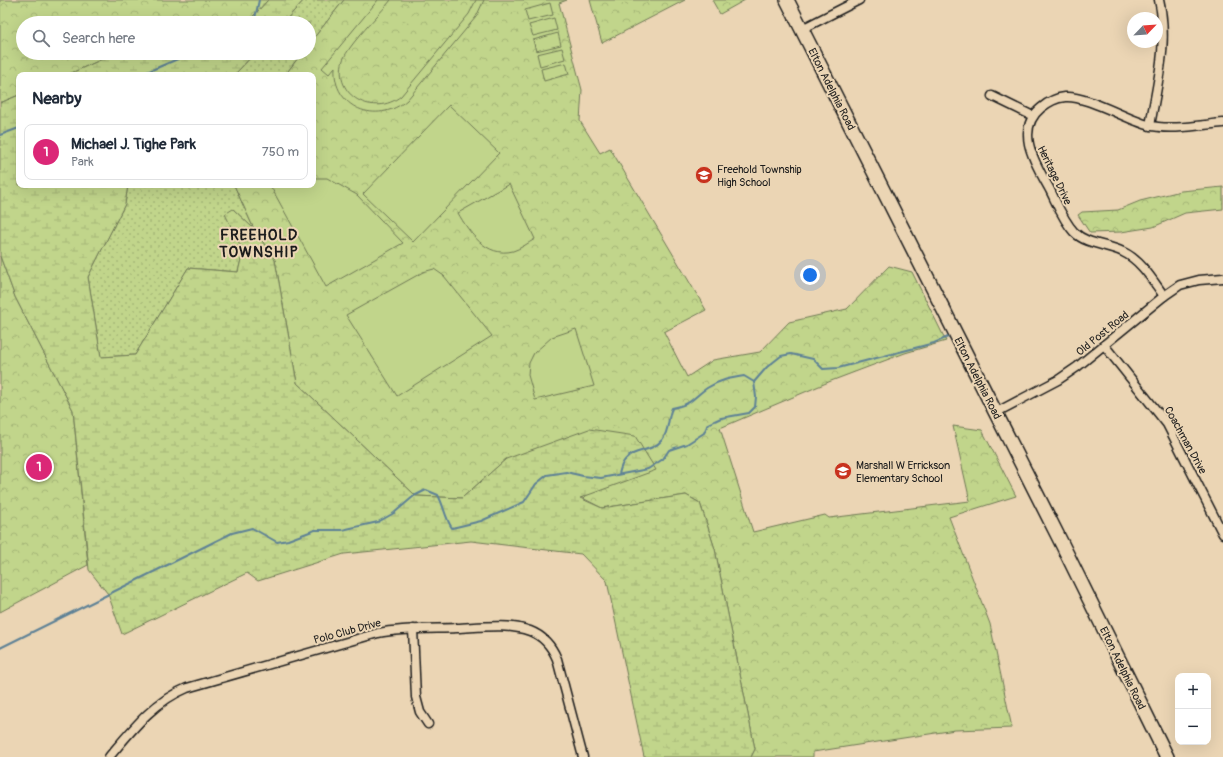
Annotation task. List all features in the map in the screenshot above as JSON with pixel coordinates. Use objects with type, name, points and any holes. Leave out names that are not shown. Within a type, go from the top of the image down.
[{"type":"main road","name":"Elton Adelphia Road","points":[[787,0],[1167,757]]},
{"type":"street","points":[[802,29],[859,0]]},
{"type":"street","points":[[1150,126],[1163,47],[1164,30],[1159,0]]},
{"type":"street","points":[[992,96],[1033,116],[1052,101],[1066,97],[1075,98],[1150,126],[1169,127],[1223,123]]},
{"type":"street","name":"Heritage Drive","points":[[1033,116],[1028,136],[1030,150],[1067,224],[1076,234],[1086,240],[1118,250],[1131,257],[1139,263],[1164,296]]},
{"type":"street","name":"Old Post Road","points":[[995,412],[1058,380],[1180,285],[1190,282],[1223,278]]},
{"type":"street","name":"Coachman Drive","points":[[1104,345],[1167,424],[1223,534]]},
{"type":"street","name":"Polo Club Drive","points":[[108,757],[152,708],[176,693],[378,633],[413,629],[512,628],[528,630],[543,639],[550,646],[557,659],[583,757]]},
{"type":"street","points":[[413,629],[416,697],[420,712],[428,724]]},
{"type":"green space","points":[[0,0],[268,0],[253,16],[16,16],[16,60],[100,60],[74,72],[16,72],[16,96],[0,103]]},
{"type":"green space","points":[[268,0],[304,0],[289,16],[253,16]]},
{"type":"green space","points":[[304,0],[344,0],[316,35],[316,16],[289,16]]},
{"type":"green space","points":[[344,0],[567,0],[559,3],[582,90],[580,121],[600,153],[610,148],[706,310],[664,332],[687,377],[713,360],[760,352],[789,322],[847,309],[889,266],[912,272],[946,341],[905,353],[831,381],[720,428],[753,532],[825,515],[829,518],[970,501],[953,426],[982,430],[1016,496],[949,517],[990,624],[1012,728],[955,730],[813,752],[813,757],[751,757],[755,749],[715,549],[700,503],[686,495],[602,508],[506,459],[462,498],[416,496],[297,383],[275,260],[254,229],[235,188],[316,188],[316,72],[287,72],[297,60],[316,60],[316,35]]},
{"type":"green space","points":[[378,0],[391,0],[346,53],[343,60],[341,73],[344,84],[349,93],[358,100],[368,104],[379,105],[390,102],[401,96],[469,14],[476,0],[484,0],[476,17],[407,100],[395,108],[383,112],[370,112],[359,109],[349,102],[341,93],[336,81],[335,67],[329,74],[322,68]]},
{"type":"green space","points":[[590,0],[685,0],[602,43]]},
{"type":"green space","points":[[712,0],[745,0],[720,14]]},
{"type":"green space","points":[[550,3],[553,15],[528,21],[525,10]]},
{"type":"green space","points":[[554,18],[557,30],[533,36],[529,25]]},
{"type":"green space","points":[[558,33],[561,45],[536,51],[533,40]]},
{"type":"green space","points":[[562,48],[565,59],[540,66],[537,54]]},
{"type":"green space","points":[[100,60],[248,60],[237,72],[74,72]]},
{"type":"green space","points":[[248,60],[297,60],[287,72],[237,72]]},
{"type":"green space","points":[[566,63],[569,74],[544,81],[541,69]]},
{"type":"green space","points":[[16,96],[16,188],[128,188],[125,204],[88,277],[101,357],[135,355],[188,268],[238,272],[243,251],[225,214],[233,209],[254,229],[275,260],[297,383],[416,496],[462,498],[506,459],[589,429],[635,436],[656,470],[580,498],[602,508],[686,495],[700,503],[715,549],[755,749],[751,757],[644,757],[607,581],[581,554],[471,541],[344,554],[258,581],[247,573],[122,634],[108,594],[89,570],[73,410],[15,297],[0,256],[0,103]]},
{"type":"green space","points":[[449,105],[499,153],[413,242],[363,194]]},
{"type":"green space","points":[[316,178],[327,178],[357,195],[403,243],[326,287],[272,188],[316,188]]},
{"type":"green space","points":[[509,184],[535,239],[513,251],[495,251],[480,242],[473,235],[458,213]]},
{"type":"green space","points":[[1223,187],[1223,209],[1185,213],[1153,227],[1121,232],[1090,233],[1078,215],[1082,212],[1118,210],[1140,201],[1181,191]]},
{"type":"green space","points":[[128,188],[235,188],[254,229],[233,209],[243,251],[238,272],[188,268],[135,355],[101,357],[88,277],[125,204]]},
{"type":"green space","points":[[0,256],[15,297],[73,410],[88,565],[0,612]]},
{"type":"green space","points":[[434,269],[444,276],[492,336],[397,396],[346,315],[423,272]]},
{"type":"green space","points":[[576,329],[594,386],[535,400],[528,375],[529,363],[534,353],[552,337]]},
{"type":"waterway","points":[[256,16],[259,0]]},
{"type":"waterway","points":[[147,72],[175,60]]},
{"type":"waterway","points":[[0,135],[16,129]]},
{"type":"waterway","points":[[754,382],[767,367],[781,356],[791,354],[813,359],[823,369],[838,368],[934,343],[948,337]]},
{"type":"waterway","points":[[0,648],[232,533],[252,528],[277,542],[288,540],[315,530],[342,530],[378,522],[394,513],[414,496],[426,490],[438,495],[452,528],[481,521],[524,502],[536,484],[547,475],[566,472],[601,478],[648,469],[663,459],[669,450],[687,444],[704,433],[708,424],[721,418],[749,413],[755,407],[756,397],[754,382],[744,376],[725,380],[707,388],[688,403],[672,408],[665,436],[662,440],[653,447],[629,456],[623,463],[619,474]]},
{"type":"place","name":"Freehold Township High School","points":[[704,175]]},
{"type":"place","name":"Michael J. Tighe Park","points":[[39,467]]},
{"type":"place","name":"Marshall W Errickson Elementary School","points":[[843,471]]},
{"type":"district","name":"FREEHOLD TOWNSHIP","points":[[259,244]]}]
